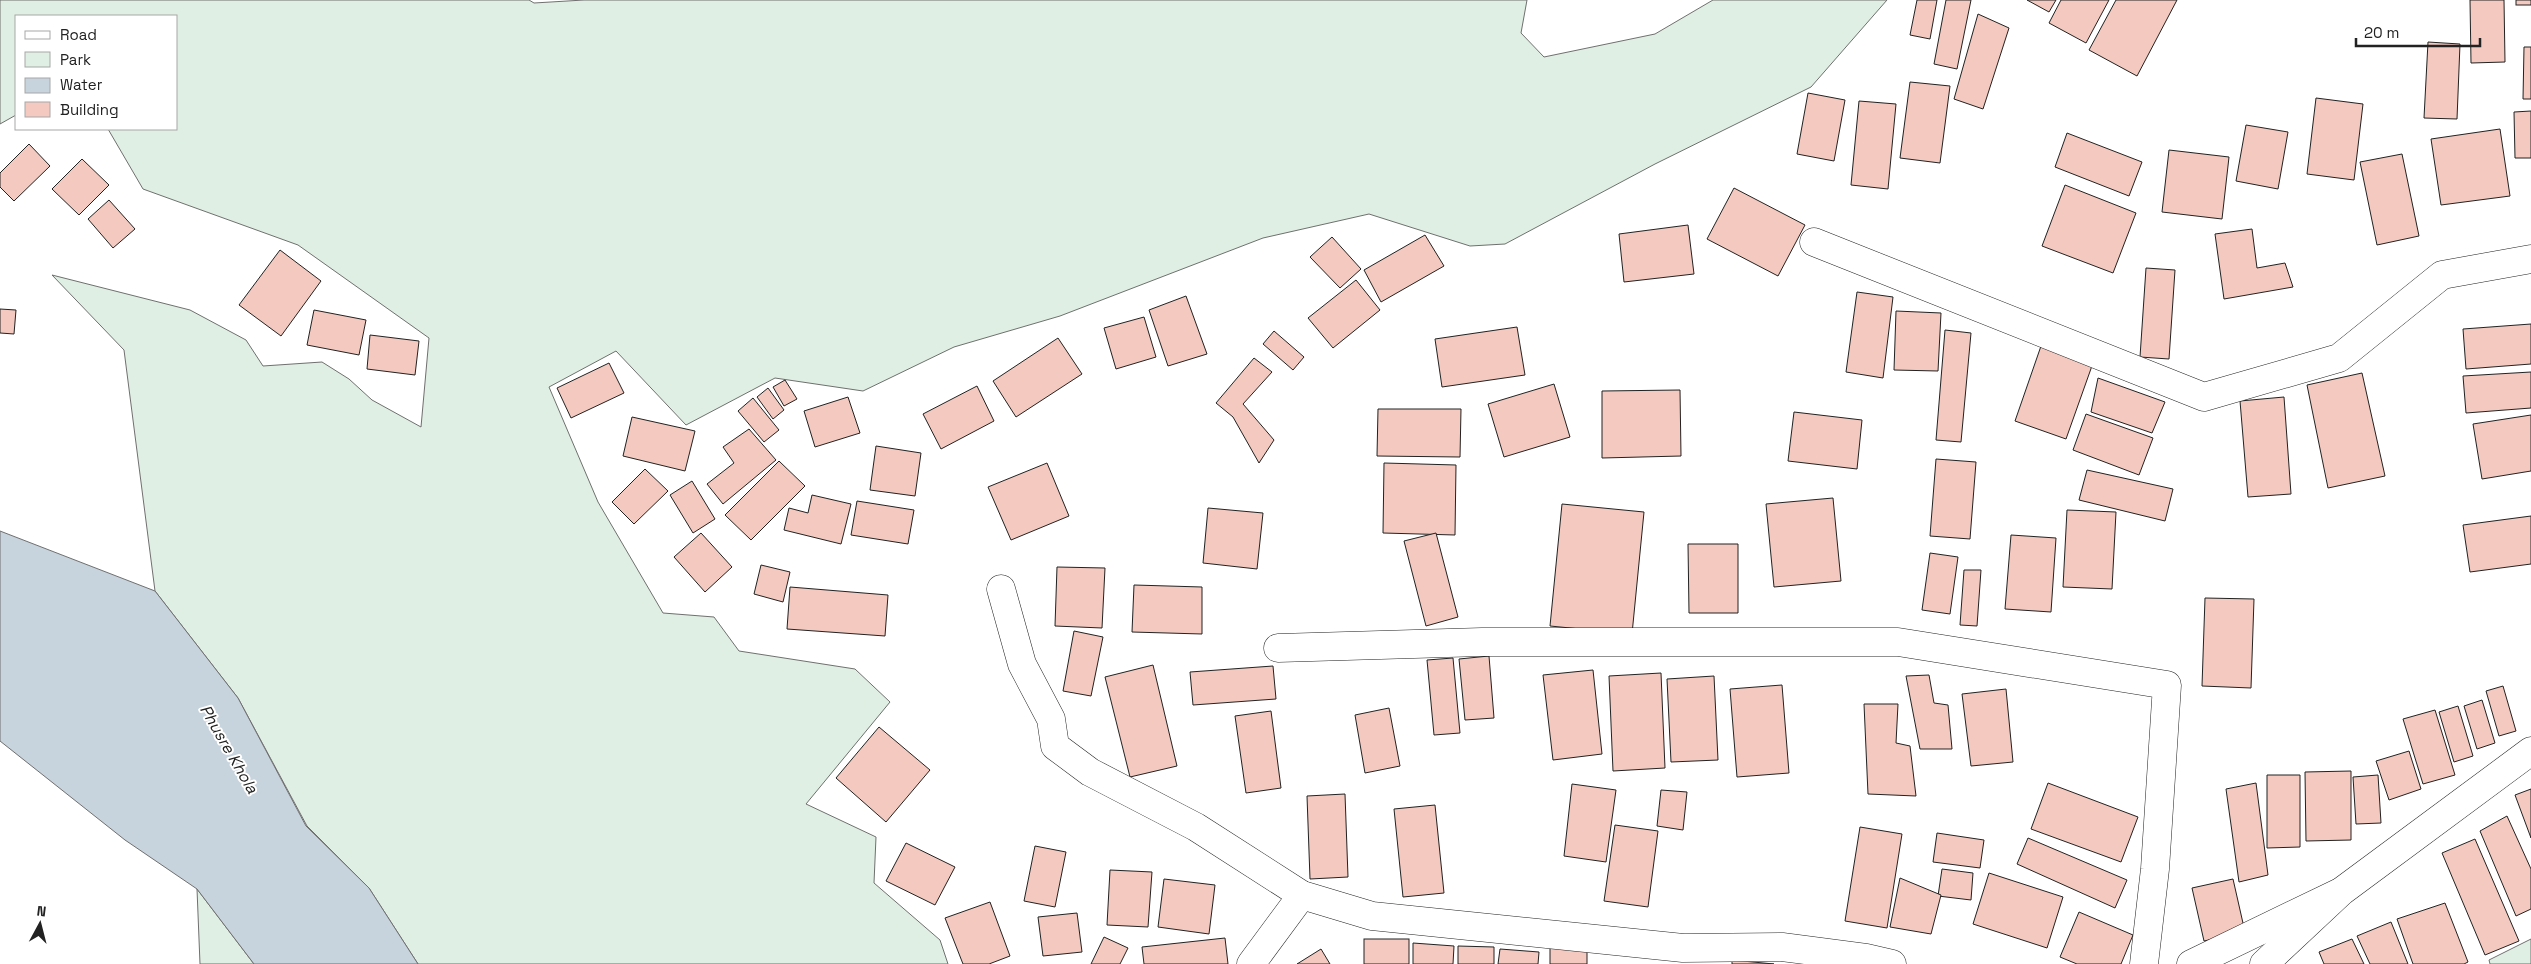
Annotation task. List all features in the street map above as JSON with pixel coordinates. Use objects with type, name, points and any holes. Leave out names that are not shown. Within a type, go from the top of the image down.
[{"type":"street","points":[[1814,242],[2204,397],[2339,358],[2442,274],[2531,259]]},
{"type":"street","points":[[1001,589],[1022,664],[1051,719],[1055,746],[1090,772],[1196,827],[1302,895],[1372,916],[1682,948],[1782,947],[1866,958],[1892,964]]},
{"type":"street","points":[[1278,648],[1482,642],[1898,642],[2167,685],[2155,869],[2144,964]]},
{"type":"street","points":[[2264,964],[2342,891],[2531,751]]},
{"type":"street","points":[[2191,964],[2342,891]]},
{"type":"street","points":[[1251,964],[1302,895]]},
{"type":"green space","points":[[0,0],[529,0],[534,3],[584,0],[1527,0],[1521,33],[1544,57],[1655,34],[1713,0],[1887,0],[1811,87],[1655,164],[1505,244],[1470,246],[1369,214],[1263,238],[1060,316],[954,347],[863,391],[775,378],[686,425],[616,351],[549,387],[598,502],[663,613],[714,617],[739,651],[855,669],[890,702],[806,804],[876,837],[874,883],[940,940],[948,964],[418,964],[369,888],[307,826],[238,698],[155,591],[124,350],[52,275],[190,310],[246,340],[263,366],[322,362],[349,379],[372,400],[421,427],[429,338],[298,245],[143,189],[109,130],[178,130],[178,15],[15,15],[15,116],[0,124]]},
{"type":"green space","points":[[197,889],[254,964],[200,964]]},
{"type":"green space","points":[[2531,939],[2531,964],[2490,964],[2489,960]]},
{"type":"water","name":"Phusre Khola","points":[[0,531],[155,591],[238,698],[306,826],[369,888],[418,964],[254,964],[197,889],[125,840],[0,741]]},
{"type":"building","points":[[1917,0],[1937,0],[1930,39],[1910,35]]},
{"type":"building","points":[[1946,0],[1971,0],[1957,69],[1934,64]]},
{"type":"building","points":[[2027,0],[2056,0],[2049,12]]},
{"type":"building","points":[[2061,0],[2109,0],[2086,43],[2049,23]]},
{"type":"building","points":[[2116,0],[2177,0],[2137,76],[2089,50]]},
{"type":"building","points":[[2470,0],[2504,0],[2505,62],[2471,63]]},
{"type":"building","points":[[2516,0],[2531,0],[2531,5],[2516,5]]},
{"type":"building","points":[[1978,14],[2009,28],[1983,109],[1954,99]]},
{"type":"building","points":[[2428,42],[2460,44],[2457,119],[2424,118]]},
{"type":"building","points":[[2524,47],[2531,47],[2531,99],[2523,99]]},
{"type":"building","points":[[1910,82],[1950,86],[1940,163],[1900,158]]},
{"type":"building","points":[[1808,93],[1845,100],[1834,161],[1797,154]]},
{"type":"building","points":[[2316,98],[2363,104],[2354,180],[2307,174]]},
{"type":"building","points":[[1859,101],[1896,104],[1888,189],[1851,185]]},
{"type":"building","points":[[2531,111],[2531,158],[2515,158],[2514,112]]},
{"type":"building","points":[[2246,125],[2288,132],[2278,189],[2236,181]]},
{"type":"building","points":[[2500,129],[2510,196],[2441,205],[2431,139]]},
{"type":"building","points":[[2067,133],[2142,162],[2129,196],[2055,167]]},
{"type":"building","points":[[29,144],[50,166],[14,201],[0,187],[0,173]]},
{"type":"building","points":[[2169,150],[2229,157],[2222,219],[2162,212]]},
{"type":"building","points":[[2402,154],[2419,236],[2377,245],[2360,162]]},
{"type":"building","points":[[82,159],[109,185],[79,215],[52,189]]},
{"type":"building","points":[[2065,185],[2136,213],[2113,273],[2042,246]]},
{"type":"building","points":[[1734,188],[1805,225],[1778,276],[1707,239]]},
{"type":"building","points":[[109,200],[135,229],[113,248],[88,219]]},
{"type":"building","points":[[1688,225],[1694,274],[1624,282],[1619,234]]},
{"type":"building","points":[[2252,229],[2257,268],[2285,263],[2293,287],[2224,299],[2215,234]]},
{"type":"building","points":[[1425,235],[1444,266],[1381,302],[1364,270]]},
{"type":"building","points":[[1332,237],[1361,269],[1340,288],[1310,257]]},
{"type":"building","points":[[280,250],[321,281],[281,336],[239,305]]},
{"type":"building","points":[[2146,268],[2175,270],[2169,359],[2140,357]]},
{"type":"building","points":[[1356,280],[1380,310],[1333,348],[1308,318]]},
{"type":"building","points":[[1857,292],[1893,297],[1883,378],[1846,372]]},
{"type":"building","points":[[1186,296],[1207,354],[1168,366],[1149,310]]},
{"type":"building","points":[[0,309],[16,310],[14,334],[0,333]]},
{"type":"building","points":[[314,310],[366,320],[359,355],[307,345]]},
{"type":"building","points":[[1896,311],[1941,313],[1938,371],[1894,370]]},
{"type":"building","points":[[1144,317],[1156,357],[1116,369],[1104,328]]},
{"type":"building","points":[[2531,324],[2531,364],[2466,369],[2463,329]]},
{"type":"building","points":[[1517,327],[1525,375],[1442,387],[1435,339]]},
{"type":"building","points":[[1945,330],[1971,333],[1961,442],[1936,440]]},
{"type":"building","points":[[1274,331],[1304,357],[1293,370],[1263,344]]},
{"type":"building","points":[[370,335],[419,341],[415,375],[367,369]]},
{"type":"building","points":[[1058,338],[1082,374],[1016,417],[993,381]]},
{"type":"building","points":[[2041,346],[2093,363],[2066,439],[2015,421]]},
{"type":"building","points":[[1254,358],[1272,372],[1243,404],[1274,440],[1259,463],[1233,417],[1216,403]]},
{"type":"building","points":[[609,363],[624,393],[571,418],[557,388]]},
{"type":"building","points":[[2531,372],[2531,408],[2466,413],[2463,376]]},
{"type":"building","points":[[2362,373],[2385,476],[2328,488],[2307,385]]},
{"type":"building","points":[[2098,378],[2165,402],[2152,433],[2091,412]]},
{"type":"building","points":[[785,380],[797,399],[784,406],[773,387]]},
{"type":"building","points":[[1554,384],[1570,437],[1504,457],[1488,404]]},
{"type":"building","points":[[977,386],[994,421],[941,449],[923,414]]},
{"type":"building","points":[[768,388],[784,410],[773,419],[757,397]]},
{"type":"building","points":[[1680,390],[1681,456],[1602,458],[1602,391]]},
{"type":"building","points":[[848,397],[860,433],[815,447],[804,411]]},
{"type":"building","points":[[2284,397],[2291,494],[2248,497],[2240,401]]},
{"type":"building","points":[[753,398],[779,430],[764,442],[738,411]]},
{"type":"building","points":[[1378,409],[1461,409],[1460,457],[1377,456]]},
{"type":"building","points":[[1794,412],[1862,420],[1857,469],[1788,461]]},
{"type":"building","points":[[2086,414],[2153,438],[2139,475],[2073,450]]},
{"type":"building","points":[[2531,415],[2531,471],[2482,479],[2473,424]]},
{"type":"building","points":[[632,417],[695,431],[685,471],[623,456]]},
{"type":"building","points":[[749,429],[776,460],[723,504],[707,484],[734,463],[723,447]]},
{"type":"building","points":[[876,446],[921,453],[915,496],[870,490]]},
{"type":"building","points":[[1936,459],[1976,462],[1970,539],[1930,536]]},
{"type":"building","points":[[779,461],[805,486],[751,540],[725,515]]},
{"type":"building","points":[[1047,463],[1069,516],[1011,540],[988,487]]},
{"type":"building","points":[[1384,463],[1456,465],[1455,535],[1383,533]]},
{"type":"building","points":[[645,469],[668,491],[634,524],[612,502]]},
{"type":"building","points":[[2087,470],[2173,489],[2165,521],[2079,500]]},
{"type":"building","points":[[692,481],[715,519],[693,533],[670,495]]},
{"type":"building","points":[[812,495],[851,504],[841,544],[784,530],[789,508],[808,513]]},
{"type":"building","points":[[1833,498],[1841,581],[1774,587],[1766,504]]},
{"type":"building","points":[[857,501],[914,510],[908,544],[851,535]]},
{"type":"building","points":[[1562,504],[1644,512],[1632,634],[1550,626]]},
{"type":"building","points":[[1208,508],[1263,513],[1257,569],[1203,563]]},
{"type":"building","points":[[2067,510],[2116,512],[2112,589],[2063,587]]},
{"type":"building","points":[[2531,516],[2531,564],[2470,572],[2463,525]]},
{"type":"building","points":[[701,533],[732,567],[705,592],[674,557]]},
{"type":"building","points":[[1436,533],[1458,617],[1426,626],[1404,541]]},
{"type":"building","points":[[2011,535],[2056,538],[2051,612],[2005,609]]},
{"type":"building","points":[[1688,544],[1738,544],[1738,613],[1689,613]]},
{"type":"building","points":[[1930,553],[1958,557],[1950,614],[1922,610]]},
{"type":"building","points":[[761,565],[790,572],[783,602],[754,594]]},
{"type":"building","points":[[1057,567],[1105,568],[1102,628],[1055,626]]},
{"type":"building","points":[[1964,570],[1981,570],[1977,626],[1960,625]]},
{"type":"building","points":[[1134,585],[1202,587],[1202,634],[1132,632]]},
{"type":"building","points":[[790,587],[888,595],[885,636],[787,629]]},
{"type":"building","points":[[2205,598],[2254,599],[2251,688],[2202,686]]},
{"type":"building","points":[[1074,631],[1103,637],[1091,696],[1063,691]]},
{"type":"building","points":[[1489,656],[1494,718],[1465,720],[1459,659]]},
{"type":"building","points":[[1453,658],[1460,733],[1434,735],[1427,660]]},
{"type":"building","points":[[1153,665],[1177,766],[1130,777],[1105,677]]},
{"type":"building","points":[[1273,666],[1276,699],[1193,705],[1190,672]]},
{"type":"building","points":[[1593,670],[1602,754],[1553,760],[1543,675]]},
{"type":"building","points":[[1661,673],[1665,768],[1613,771],[1609,676]]},
{"type":"building","points":[[1929,675],[1934,703],[1948,705],[1952,749],[1920,749],[1906,676]]},
{"type":"building","points":[[1714,676],[1718,760],[1671,762],[1667,679]]},
{"type":"building","points":[[1782,685],[1789,773],[1737,777],[1730,689]]},
{"type":"building","points":[[2503,686],[2516,731],[2499,736],[2486,691]]},
{"type":"building","points":[[2006,689],[2013,762],[1971,766],[1962,694]]},
{"type":"building","points":[[2482,700],[2495,743],[2477,749],[2464,706]]},
{"type":"building","points":[[1864,704],[1898,704],[1896,743],[1910,746],[1916,796],[1868,794]]},
{"type":"building","points":[[2458,706],[2473,756],[2454,762],[2439,712]]},
{"type":"building","points":[[1389,708],[1400,766],[1365,773],[1355,715]]},
{"type":"building","points":[[2435,710],[2455,775],[2423,784],[2403,719]]},
{"type":"building","points":[[1271,711],[1281,788],[1246,793],[1235,716]]},
{"type":"building","points":[[879,727],[930,770],[886,822],[836,778]]},
{"type":"building","points":[[2409,751],[2421,789],[2389,800],[2376,761]]},
{"type":"building","points":[[2351,771],[2351,840],[2306,841],[2305,772]]},
{"type":"building","points":[[2267,775],[2300,775],[2300,847],[2267,848]]},
{"type":"building","points":[[2378,775],[2381,823],[2356,824],[2353,777]]},
{"type":"building","points":[[2048,783],[2138,817],[2121,862],[2031,829]]},
{"type":"building","points":[[2256,783],[2268,875],[2239,882],[2226,789]]},
{"type":"building","points":[[1572,784],[1616,790],[1606,862],[1564,856]]},
{"type":"building","points":[[2531,789],[2531,838],[2515,795]]},
{"type":"building","points":[[1661,790],[1687,792],[1683,830],[1657,826]]},
{"type":"building","points":[[1345,794],[1348,877],[1310,879],[1307,796]]},
{"type":"building","points":[[1435,805],[1444,893],[1403,897],[1394,809]]},
{"type":"building","points":[[2507,816],[2531,869],[2531,909],[2516,916],[2480,831]]},
{"type":"building","points":[[1615,825],[1658,831],[1648,907],[1604,901]]},
{"type":"building","points":[[1860,827],[1902,834],[1887,928],[1845,921]]},
{"type":"building","points":[[1937,833],[1984,840],[1980,868],[1933,862]]},
{"type":"building","points":[[2028,838],[2127,880],[2115,908],[2017,864]]},
{"type":"building","points":[[2475,839],[2519,941],[2485,955],[2442,853]]},
{"type":"building","points":[[906,843],[955,867],[935,905],[886,881]]},
{"type":"building","points":[[1035,846],[1066,852],[1055,907],[1024,901]]},
{"type":"building","points":[[1942,869],[1973,873],[1971,900],[1938,896]]},
{"type":"building","points":[[1110,870],[1152,872],[1148,927],[1107,925]]},
{"type":"building","points":[[1989,873],[2063,897],[2047,948],[1973,924]]},
{"type":"building","points":[[1900,878],[1941,895],[1931,934],[1890,927]]},
{"type":"building","points":[[1164,879],[1215,885],[1209,934],[1158,927]]},
{"type":"building","points":[[2233,879],[2245,932],[2204,941],[2192,888]]},
{"type":"building","points":[[990,902],[1010,956],[989,964],[963,964],[945,918]]},
{"type":"building","points":[[2445,903],[2468,962],[2464,964],[2413,964],[2397,919]]},
{"type":"building","points":[[2079,912],[2133,935],[2121,964],[2077,964],[2060,957]]},
{"type":"building","points":[[1077,913],[1082,952],[1043,956],[1038,917]]},
{"type":"building","points":[[2391,922],[2408,964],[2370,964],[2357,936]]},
{"type":"building","points":[[1104,937],[1128,948],[1120,964],[1091,964]]},
{"type":"building","points":[[1225,938],[1228,964],[1144,964],[1142,947]]},
{"type":"building","points":[[1364,939],[1409,939],[1409,964],[1364,964]]},
{"type":"building","points":[[2352,939],[2364,964],[2324,964],[2319,952]]},
{"type":"building","points":[[1413,943],[1454,946],[1453,964],[1413,964]]},
{"type":"building","points":[[1458,946],[1494,947],[1494,964],[1458,964]]},
{"type":"building","points":[[1550,948],[1587,949],[1587,964],[1550,964]]},
{"type":"building","points":[[1321,949],[1330,964],[1297,964]]},
{"type":"building","points":[[1500,949],[1539,952],[1538,964],[1498,964]]},
{"type":"building","points":[[1732,960],[1774,964],[1732,964]]}]
